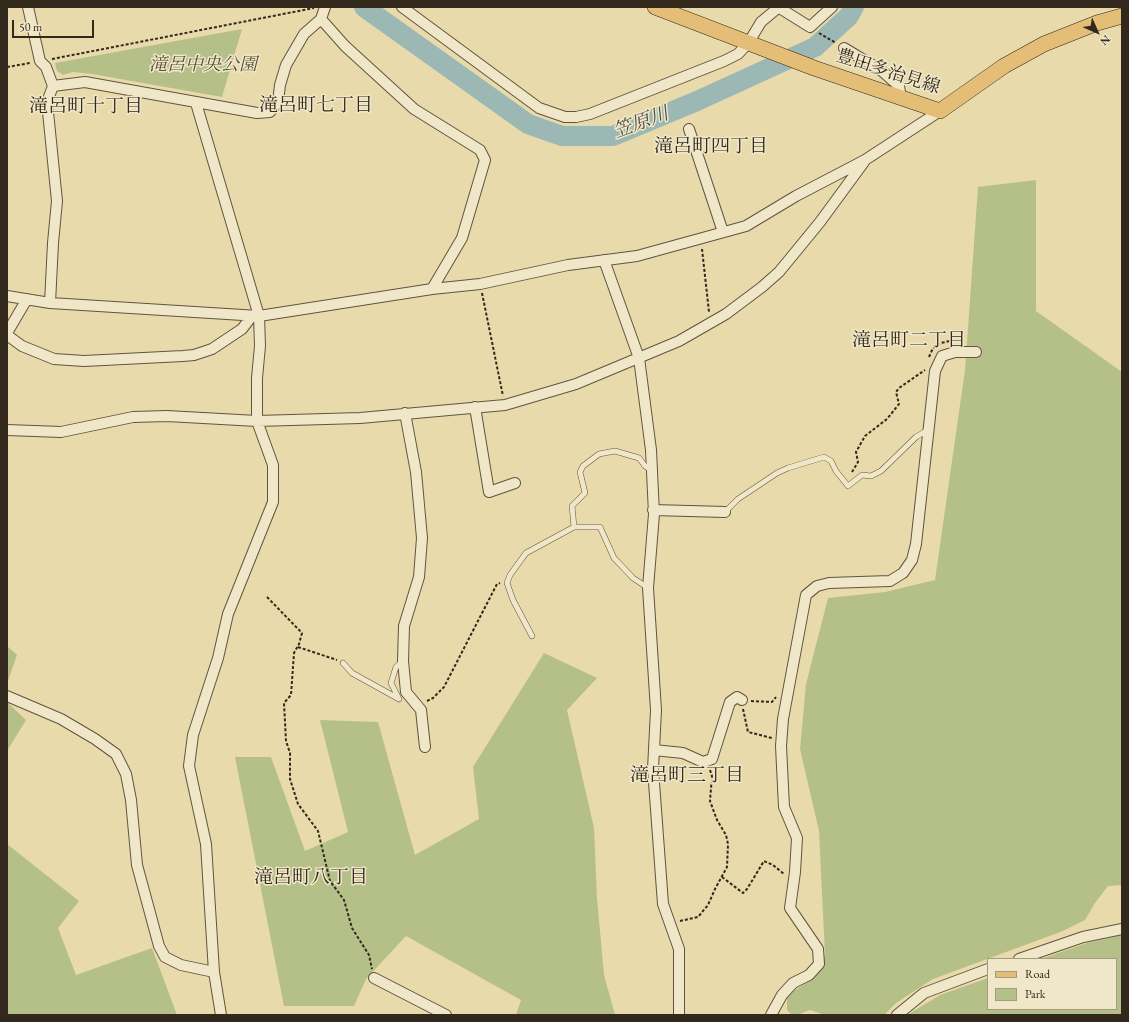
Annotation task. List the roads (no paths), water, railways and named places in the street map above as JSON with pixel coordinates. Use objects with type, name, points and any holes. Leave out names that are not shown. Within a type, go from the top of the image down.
[{"type":"main road","name":"豊田多治見線","points":[[655,7],[755,44],[814,68],[940,111],[1004,66],[1044,44],[1097,23],[1122,16]]},
{"type":"street","points":[[28,7],[40,61],[46,67],[53,86],[47,102],[57,201],[50,303]]},
{"type":"street","points":[[53,86],[85,82],[257,113],[270,112],[278,102],[280,85],[286,65],[304,34],[321,19],[325,7]]},
{"type":"street","points":[[402,7],[523,98],[539,108],[565,117],[590,114],[724,61],[738,54],[755,44],[761,22],[779,7],[810,27],[832,7]]},
{"type":"street","points":[[321,19],[345,46],[414,109],[480,150],[485,160],[462,238],[432,289]]},
{"type":"street","points":[[844,48],[882,71],[899,86],[901,98]]},
{"type":"street","points":[[196,103],[255,316],[260,346],[257,378],[257,421],[273,465],[272,502],[228,614],[218,658],[193,735],[189,766],[206,844],[214,972],[221,1015]]},
{"type":"street","points":[[7,296],[50,303],[255,316],[432,289],[480,284],[568,265],[637,256],[746,226],[796,196],[865,160],[940,111]]},
{"type":"street","points":[[689,129],[723,232]]},
{"type":"street","points":[[7,430],[61,432],[133,417],[174,416],[257,421],[360,418],[505,405],[576,384],[679,341],[711,323],[756,292],[779,272],[820,222],[865,160]]},
{"type":"street","points":[[604,260],[639,358],[652,470],[653,510],[648,588],[656,710],[653,768],[663,904],[679,948],[679,1015]]},
{"type":"street","points":[[27,299],[7,334],[22,346],[54,359],[84,361],[194,355],[212,349],[242,329],[255,316]]},
{"type":"street","points":[[771,1015],[782,995],[789,987],[793,983],[809,975],[818,964],[818,949],[790,908],[795,876],[797,838],[784,807],[782,739],[783,719],[806,595],[816,586],[828,583],[890,582],[903,573],[912,560],[916,544],[935,371],[942,356],[955,352],[976,352]]},
{"type":"street","points":[[475,407],[489,492],[515,483]]},
{"type":"street","points":[[404,413],[416,472],[422,538],[419,577],[404,626],[403,661],[406,692],[421,710],[425,747]]},
{"type":"street","points":[[653,510],[725,512]]},
{"type":"street","points":[[7,696],[61,719],[95,739],[116,754],[126,774],[131,800],[137,865],[149,914],[159,946],[165,957],[181,965],[214,972]]},
{"type":"street","points":[[654,750],[682,753],[703,762],[712,759],[730,702],[737,697],[742,700]]},
{"type":"street","points":[[1021,958],[1083,937],[1122,929]]},
{"type":"street","points":[[897,1015],[924,993],[987,970]]},
{"type":"street","points":[[374,978],[446,1015]]},
{"type":"lane","points":[[725,512],[738,499],[777,473],[824,457],[831,461],[848,486],[862,475],[871,476],[881,470],[916,437],[928,430]]},
{"type":"lane","points":[[574,527],[572,506],[585,493],[580,472],[583,466],[599,454],[615,451],[639,458],[645,466],[652,470]]},
{"type":"lane","points":[[532,636],[513,600],[507,583],[508,579],[526,553],[574,527],[600,527],[614,558],[633,578],[648,588]]},
{"type":"lane","points":[[343,663],[352,673],[399,699],[391,683],[396,667],[403,661]]},
{"type":"waterway","name":"笠原川","points":[[364,7],[528,124],[562,136],[613,136],[697,101],[815,47],[849,16],[854,7]]},
{"type":"district","name":"滝呂町七丁目","points":[[316,106]]},
{"type":"district","name":"滝呂町十丁目","points":[[86,107]]},
{"type":"district","name":"滝呂町四丁目","points":[[711,147]]},
{"type":"district","name":"滝呂町二丁目","points":[[909,341]]},
{"type":"district","name":"滝呂町三丁目","points":[[687,776]]},
{"type":"district","name":"滝呂町八丁目","points":[[311,878]]},
{"type":"park label","name":"滝呂中央公園","points":[[203,65]]}]
